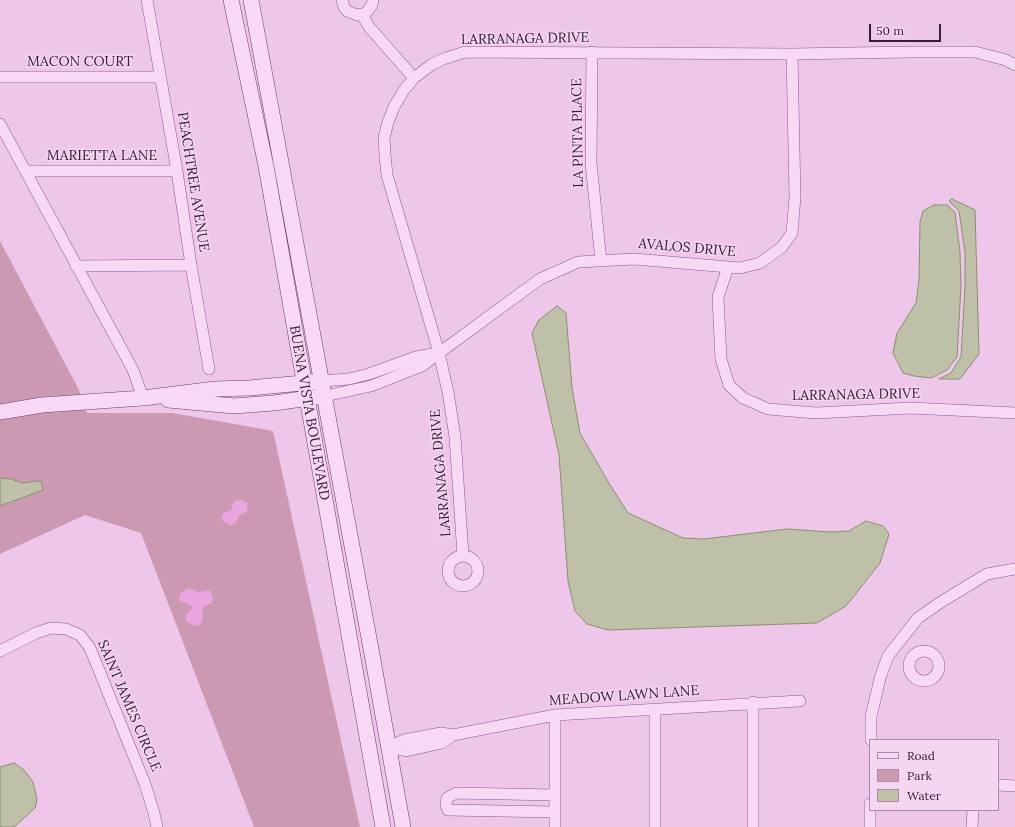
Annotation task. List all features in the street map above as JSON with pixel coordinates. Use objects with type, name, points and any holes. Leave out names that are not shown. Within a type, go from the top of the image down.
[{"type":"main road","name":"BUENA VISTA BOULEVARD","points":[[231,0],[266,166],[383,827]]},
{"type":"main road","name":"BUENA VISTA BOULEVARD","points":[[251,0],[403,827]]},
{"type":"main road","points":[[0,412],[42,405],[143,398],[215,389],[304,384],[322,381]]},
{"type":"main road","points":[[143,398],[234,406],[274,403],[324,396]]},
{"type":"main road","points":[[370,750],[389,746]]},
{"type":"street","name":"PEACHTREE AVENUE","points":[[147,0],[178,171],[191,265],[209,369]]},
{"type":"street","points":[[342,0],[347,12],[357,16],[362,15],[370,9],[372,0]]},
{"type":"street","points":[[362,15],[370,28],[414,78]]},
{"type":"street","name":"LARRANAGA DRIVE","points":[[463,555],[456,437],[448,392],[387,175],[384,138],[388,122],[398,101],[414,78],[443,59],[465,52],[792,54],[975,52],[1006,60],[1015,65]]},
{"type":"street","name":"LA PINTA PLACE","points":[[592,52],[591,163],[601,261]]},
{"type":"street","name":"AVALOS DRIVE","points":[[324,396],[371,386],[422,366],[540,279],[578,262],[634,259],[740,268],[760,263],[782,247],[792,233],[794,197],[792,54]]},
{"type":"street","name":"MACON COURT","points":[[0,77],[160,77]]},
{"type":"street","points":[[0,124],[132,370],[143,398]]},
{"type":"street","name":"MARIETTA LANE","points":[[26,171],[178,171]]},
{"type":"street","points":[[76,266],[191,265]]},
{"type":"street","name":"LARRANAGA DRIVE","points":[[728,267],[718,297],[721,359],[729,385],[743,398],[768,409],[816,413],[912,408],[1015,413]]},
{"type":"street","name":"AVALOS DRIVE","points":[[322,381],[369,374],[416,357],[438,353]]},
{"type":"street","points":[[871,739],[871,717],[880,678],[888,656],[918,618],[987,574],[1015,569]]},
{"type":"street","name":"SAINT JAMES CIRCLE","points":[[0,651],[36,633],[51,628],[66,629],[80,635],[90,648],[145,784],[157,827]]},
{"type":"street","points":[[900,641],[914,654]]},
{"type":"street","name":"MEADOW LAWN LANE","points":[[389,746],[404,740],[441,733],[452,735],[555,715],[800,700]]},
{"type":"street","points":[[753,702],[753,827]]},
{"type":"street","points":[[655,709],[655,827]]},
{"type":"street","points":[[555,715],[555,827]]},
{"type":"street","points":[[999,785],[1015,786]]},
{"type":"street","points":[[555,795],[456,793],[447,798],[446,804],[448,810],[555,812]]},
{"type":"street","points":[[870,811],[870,827]]},
{"type":"street","points":[[972,827],[973,811]]},
{"type":"green space","points":[[0,241],[79,390],[87,413],[173,413],[273,431],[360,827],[254,827],[141,533],[85,515],[0,554]]},
{"type":"sand","points":[[241,500],[248,503],[247,512],[240,515],[236,523],[230,525],[222,520],[222,514],[231,510],[234,501]]},
{"type":"sand","points":[[188,588],[198,592],[209,590],[213,596],[212,602],[202,608],[203,619],[198,626],[186,621],[186,615],[192,607],[179,599],[180,594]]},
{"type":"water","points":[[952,199],[975,210],[979,354],[960,379],[939,379],[951,373],[961,357],[965,286],[965,252],[959,211],[949,201]]},
{"type":"water","points":[[934,205],[947,205],[955,212],[960,252],[961,287],[957,357],[947,370],[931,378],[903,373],[893,353],[897,333],[916,303],[919,280],[920,222],[923,211]]},
{"type":"water","points":[[557,306],[566,313],[572,388],[580,433],[628,513],[683,538],[704,539],[787,529],[830,532],[849,531],[866,521],[883,526],[889,534],[880,563],[846,606],[817,623],[608,630],[587,624],[575,611],[568,581],[559,455],[532,333],[539,320]]},
{"type":"water","points":[[0,478],[11,479],[23,483],[41,481],[43,490],[0,506]]},
{"type":"water","points":[[14,763],[24,770],[33,782],[37,799],[35,808],[14,827],[0,827],[0,767]]}]
